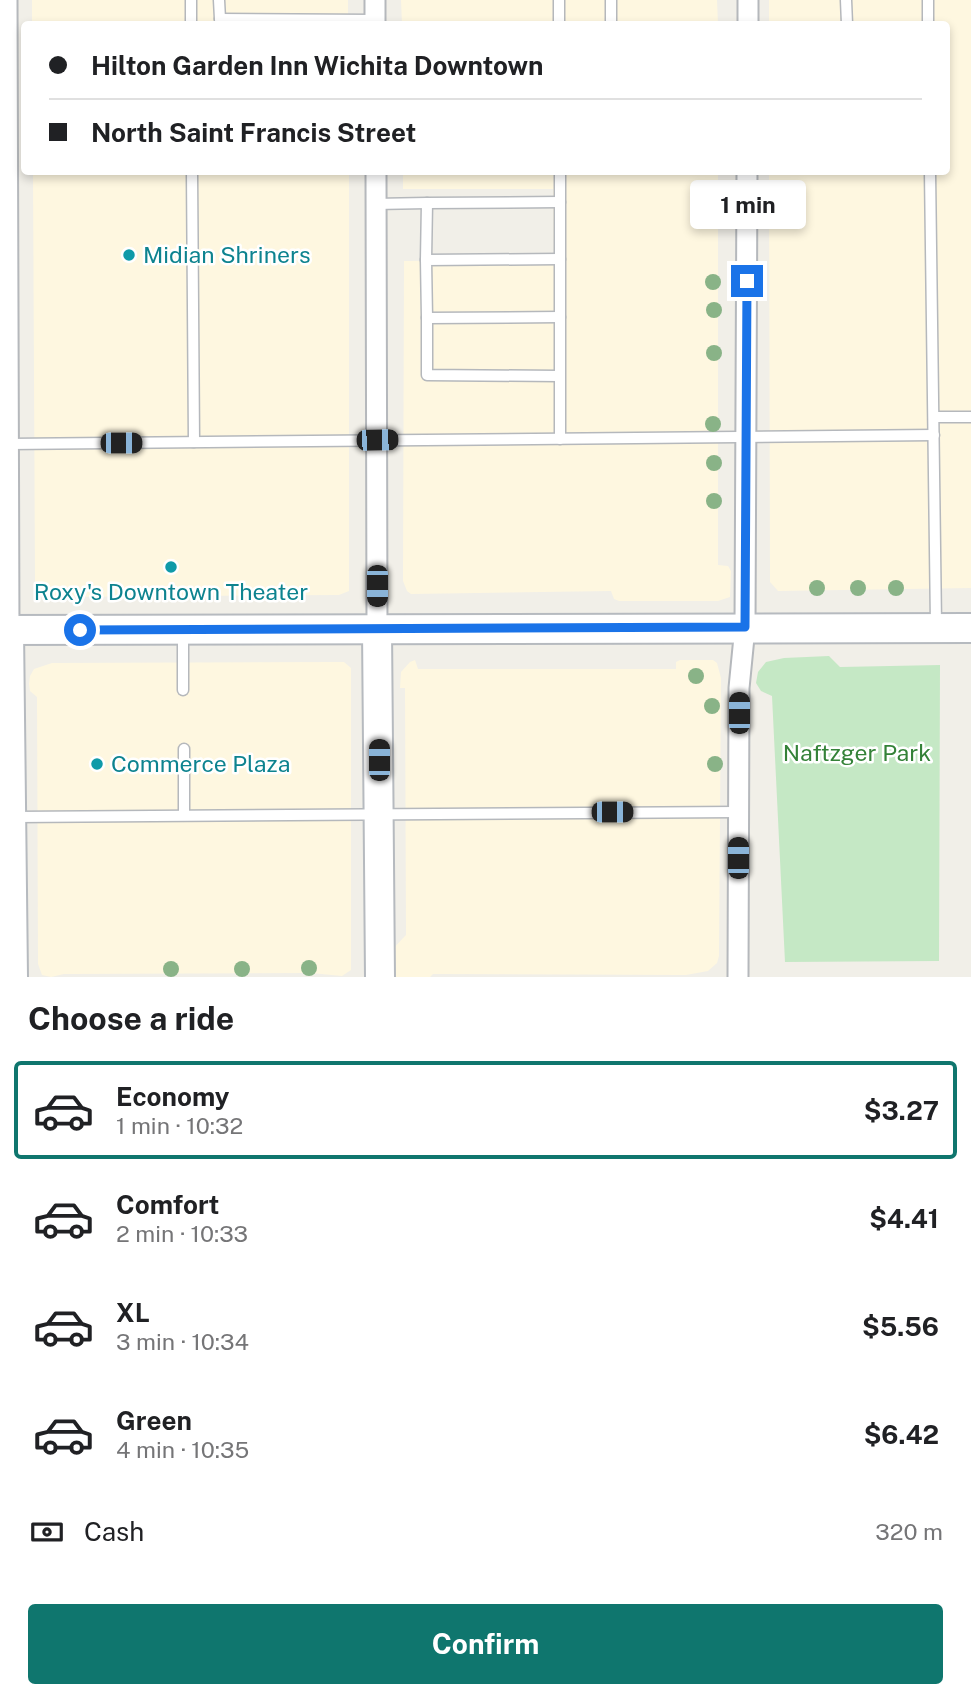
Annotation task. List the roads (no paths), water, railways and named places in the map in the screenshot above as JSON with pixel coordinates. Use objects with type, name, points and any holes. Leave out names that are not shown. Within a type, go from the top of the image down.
[{"type":"main road","points":[[13,977],[5,817],[5,630],[971,628]]},
{"type":"main road","points":[[377,629],[380,977]]},
{"type":"street","points":[[5,630],[9,444],[7,0]]},
{"type":"street","points":[[375,0],[375,21]]},
{"type":"street","points":[[748,0],[748,21]]},
{"type":"street","points":[[376,175],[377,629]]},
{"type":"street","points":[[738,977],[739,688],[745,627],[747,175]]},
{"type":"lane","points":[[191,0],[191,21]]},
{"type":"lane","points":[[219,0],[221,21]]},
{"type":"lane","points":[[559,0],[559,21]]},
{"type":"lane","points":[[611,0],[611,21]]},
{"type":"lane","points":[[846,0],[847,21]]},
{"type":"lane","points":[[928,0],[928,21]]},
{"type":"lane","points":[[192,175],[194,442]]},
{"type":"lane","points":[[560,175],[560,439]]},
{"type":"lane","points":[[930,175],[937,628]]},
{"type":"lane","points":[[376,204],[560,202]]},
{"type":"lane","points":[[427,203],[427,375],[559,376]]},
{"type":"lane","points":[[426,260],[560,258]]},
{"type":"lane","points":[[427,318],[560,317]]},
{"type":"lane","points":[[934,416],[971,417]]},
{"type":"lane","points":[[9,444],[934,435]]},
{"type":"lane","points":[[183,630],[183,690]]},
{"type":"lane","points":[[184,749],[184,815]]},
{"type":"lane","points":[[5,817],[738,811]]},
{"type":"place","name":"Midian Shriners","points":[[129,255]]},
{"type":"place","name":"Roxy's Downtown Theater","points":[[171,567]]},
{"type":"place","name":"Commerce Plaza","points":[[97,764]]},
{"type":"park label","name":"Naftzger Park","points":[[857,753]]}]
